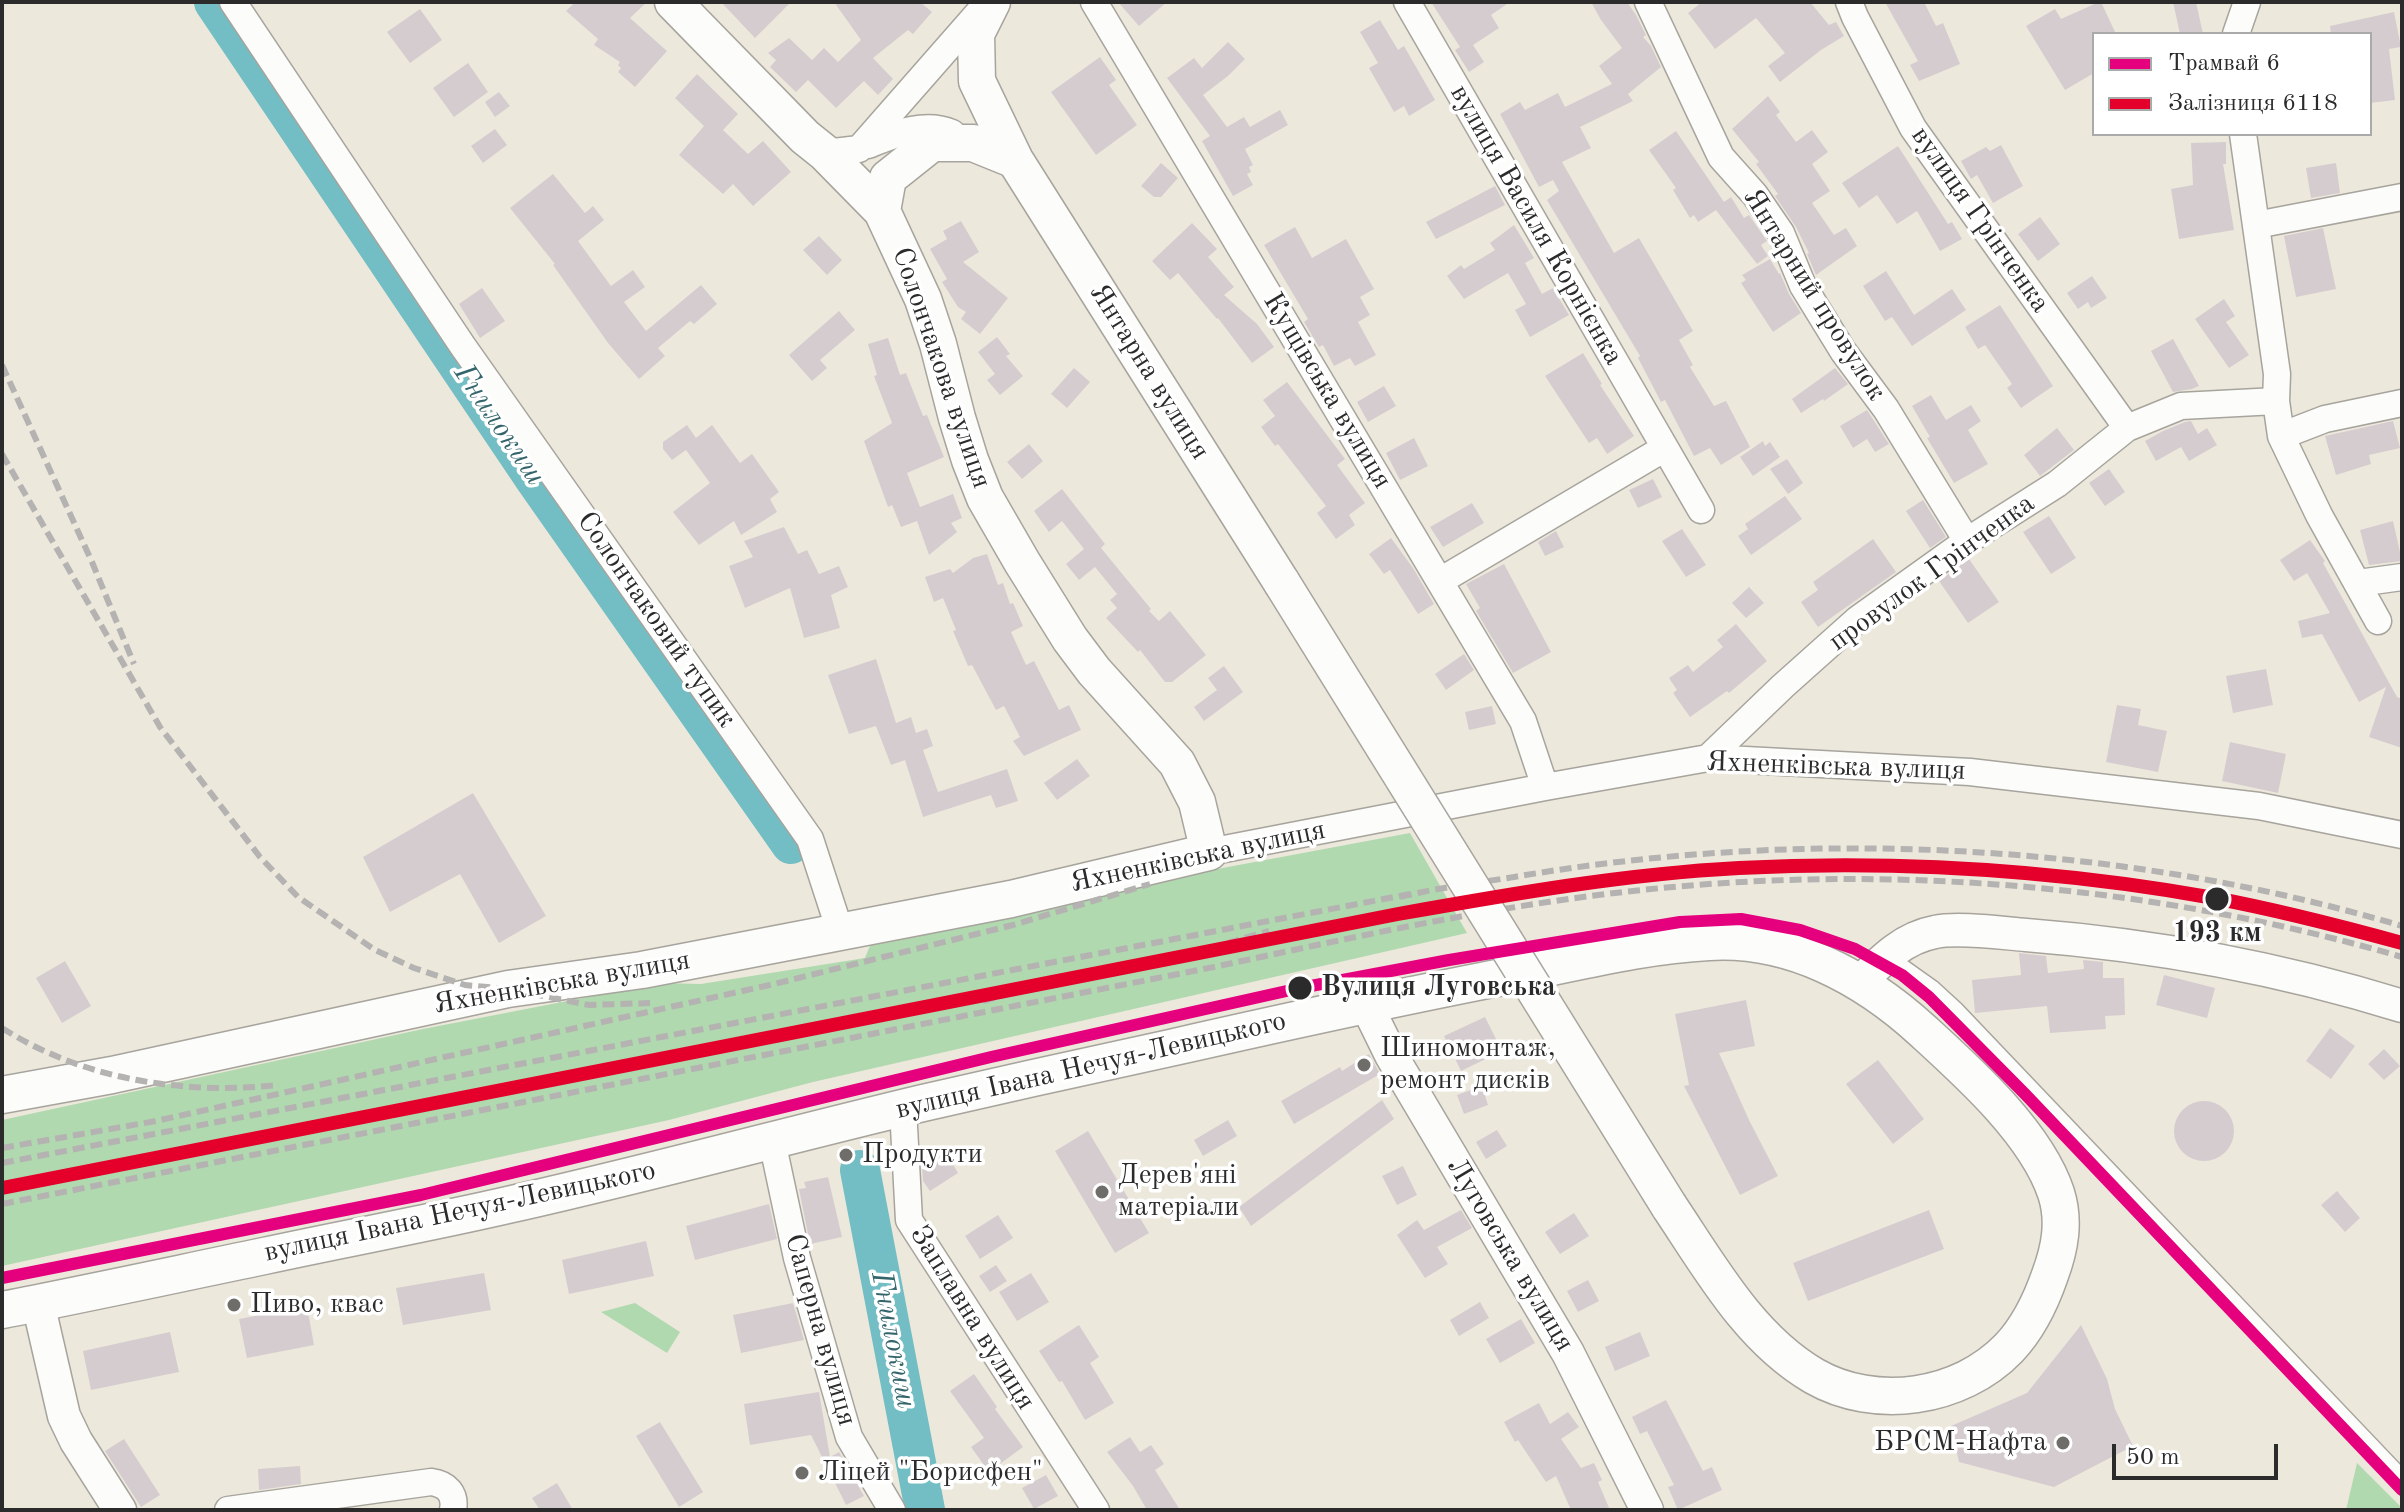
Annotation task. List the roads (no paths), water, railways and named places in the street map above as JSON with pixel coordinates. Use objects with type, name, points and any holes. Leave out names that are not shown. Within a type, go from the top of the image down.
[{"type":"main road","name":"Солончакова вулиця","points":[[673,2],[805,137],[842,151],[882,211],[923,299],[957,418],[985,498],[1070,639],[1094,671],[1177,763],[1197,802],[1209,852]]},
{"type":"main road","name":"Янтарна вулиця","points":[[990,2],[976,34],[977,81],[1015,160],[1669,1206]]},
{"type":"main road","points":[[882,211],[888,178],[932,143],[973,143],[1015,160]]},
{"type":"main road","name":"Яхненківська вулиця","points":[[2,1095],[112,1075],[508,989],[642,970],[1011,899],[1209,852]]},
{"type":"main road","name":"вулиця Івана Нечуя-Левицького","points":[[2,1310],[510,1205],[903,1108],[1366,1004],[1667,946],[1716,941],[1742,941],[1780,948],[1837,969],[1910,1019],[1983,1087],[2035,1152],[2056,1193],[2062,1233],[2056,1258],[2036,1309],[2006,1352],[1985,1369],[1932,1392],[1901,1396],[1869,1395],[1818,1378],[1773,1346],[1729,1296],[1669,1206]]},
{"type":"street","name":"Солончаковий тупик","points":[[233,2],[462,345],[810,839],[840,931]]},
{"type":"street","points":[[842,151],[990,2]]},
{"type":"street","name":"Кущівська вулиця","points":[[1094,2],[1523,721],[1545,787]]},
{"type":"street","name":"вулиця Василя Корнієнка","points":[[1407,2],[1701,510]]},
{"type":"street","name":"Янтарний провулок","points":[[1648,2],[1721,157],[1755,195],[1781,233],[1803,286],[1843,351],[1886,409],[1967,541]]},
{"type":"street","name":"вулиця Грінченка","points":[[1849,2],[1913,128],[2127,428]]},
{"type":"street","points":[[2237,32],[2247,2]]},
{"type":"street","points":[[842,151],[899,132],[937,126],[973,143]]},
{"type":"street","points":[[2243,136],[2277,374],[2276,401],[2281,436],[2319,515],[2378,621]]},
{"type":"street","points":[[2256,225],[2402,197]]},
{"type":"street","name":"провулок Грінченка","points":[[1708,758],[1858,619],[1967,541],[2057,484],[2127,428],[2181,406],[2276,401]]},
{"type":"street","points":[[2281,436],[2325,419],[2402,403]]},
{"type":"street","points":[[1440,581],[1665,448]]},
{"type":"street","points":[[2358,583],[2402,577]]},
{"type":"street","name":"Яхненківська вулиця","points":[[1209,852],[1708,758],[1970,772],[2259,806],[2402,835]]},
{"type":"street","points":[[1860,982],[1902,944],[1935,932],[1978,931],[2068,938],[2222,961],[2289,975],[2402,1006]]},
{"type":"street","points":[[1886,957],[1955,1011],[2402,1480]]},
{"type":"street","name":"Луговська вулиця","points":[[1366,1004],[1391,1055],[1568,1353],[1647,1510]]},
{"type":"street","name":"Заплавна вулиця","points":[[903,1108],[909,1220],[1096,1510]]},
{"type":"street","name":"Саперна вулиця","points":[[772,1141],[797,1258],[849,1437],[892,1510]]},
{"type":"street","points":[[38,1303],[64,1416],[76,1441],[120,1510]]},
{"type":"street","points":[[228,1510],[431,1482],[450,1490],[453,1510]]},
{"type":"waterway","name":"Гнилокиш","points":[[214,2],[535,479],[791,844]]},
{"type":"waterway","name":"Гнилокиш","points":[[860,1170],[925,1510]]},
{"type":"railway","points":[[2,365],[92,562],[134,664]]},
{"type":"railway","points":[[2,454],[160,727],[260,857],[298,897],[375,950],[414,968],[465,985],[508,989],[589,1005],[650,1003]]},
{"type":"railway","points":[[1400,897],[1624,861],[1735,852],[1848,848],[1961,851],[2073,860],[2185,876],[2294,898],[2402,926]]},
{"type":"railway","points":[[2,1204],[1426,923],[1534,904],[1642,890],[1737,882],[1833,879],[2025,887],[2121,897],[2216,913],[2402,957]]},
{"type":"railway","points":[[2,1148],[156,1121],[774,984],[1013,925],[1150,884]]},
{"type":"railway","points":[[2,1163],[1410,894]]},
{"type":"railway","points":[[1193,953],[1269,931]]},
{"type":"railway","points":[[983,1001],[1038,986]]},
{"type":"railway","points":[[2,1028],[66,1060],[135,1080],[207,1088],[279,1085]]},
{"type":"tram line","name":"6","points":[[2,1278],[421,1195],[991,1057],[1300,988],[1680,922],[1741,919],[1800,930],[1855,949],[1902,975],[1929,997],[2402,1490]]},
{"type":"rail line","name":"6118","points":[[2,1188],[1398,914],[1525,892],[1653,875],[1739,868],[1858,865],[2037,874],[2214,898],[2402,943]]},
{"type":"place","name":"193 км","points":[[2217,899]]},
{"type":"place","name":"Вулиця Луговська","points":[[1300,988]]},
{"type":"place","name":"Шиномонтаж, ремонт дисків","points":[[1364,1065]]},
{"type":"place","name":"Продукти","points":[[846,1155]]},
{"type":"place","name":"Дерев'янi матерiали","points":[[1102,1192]]},
{"type":"place","name":"Пиво, квас","points":[[234,1305]]},
{"type":"place","name":"БРСМ-Нафта","points":[[2063,1443]]},
{"type":"place","name":"Ліцей \"Борисфен\"","points":[[802,1473]]}]
